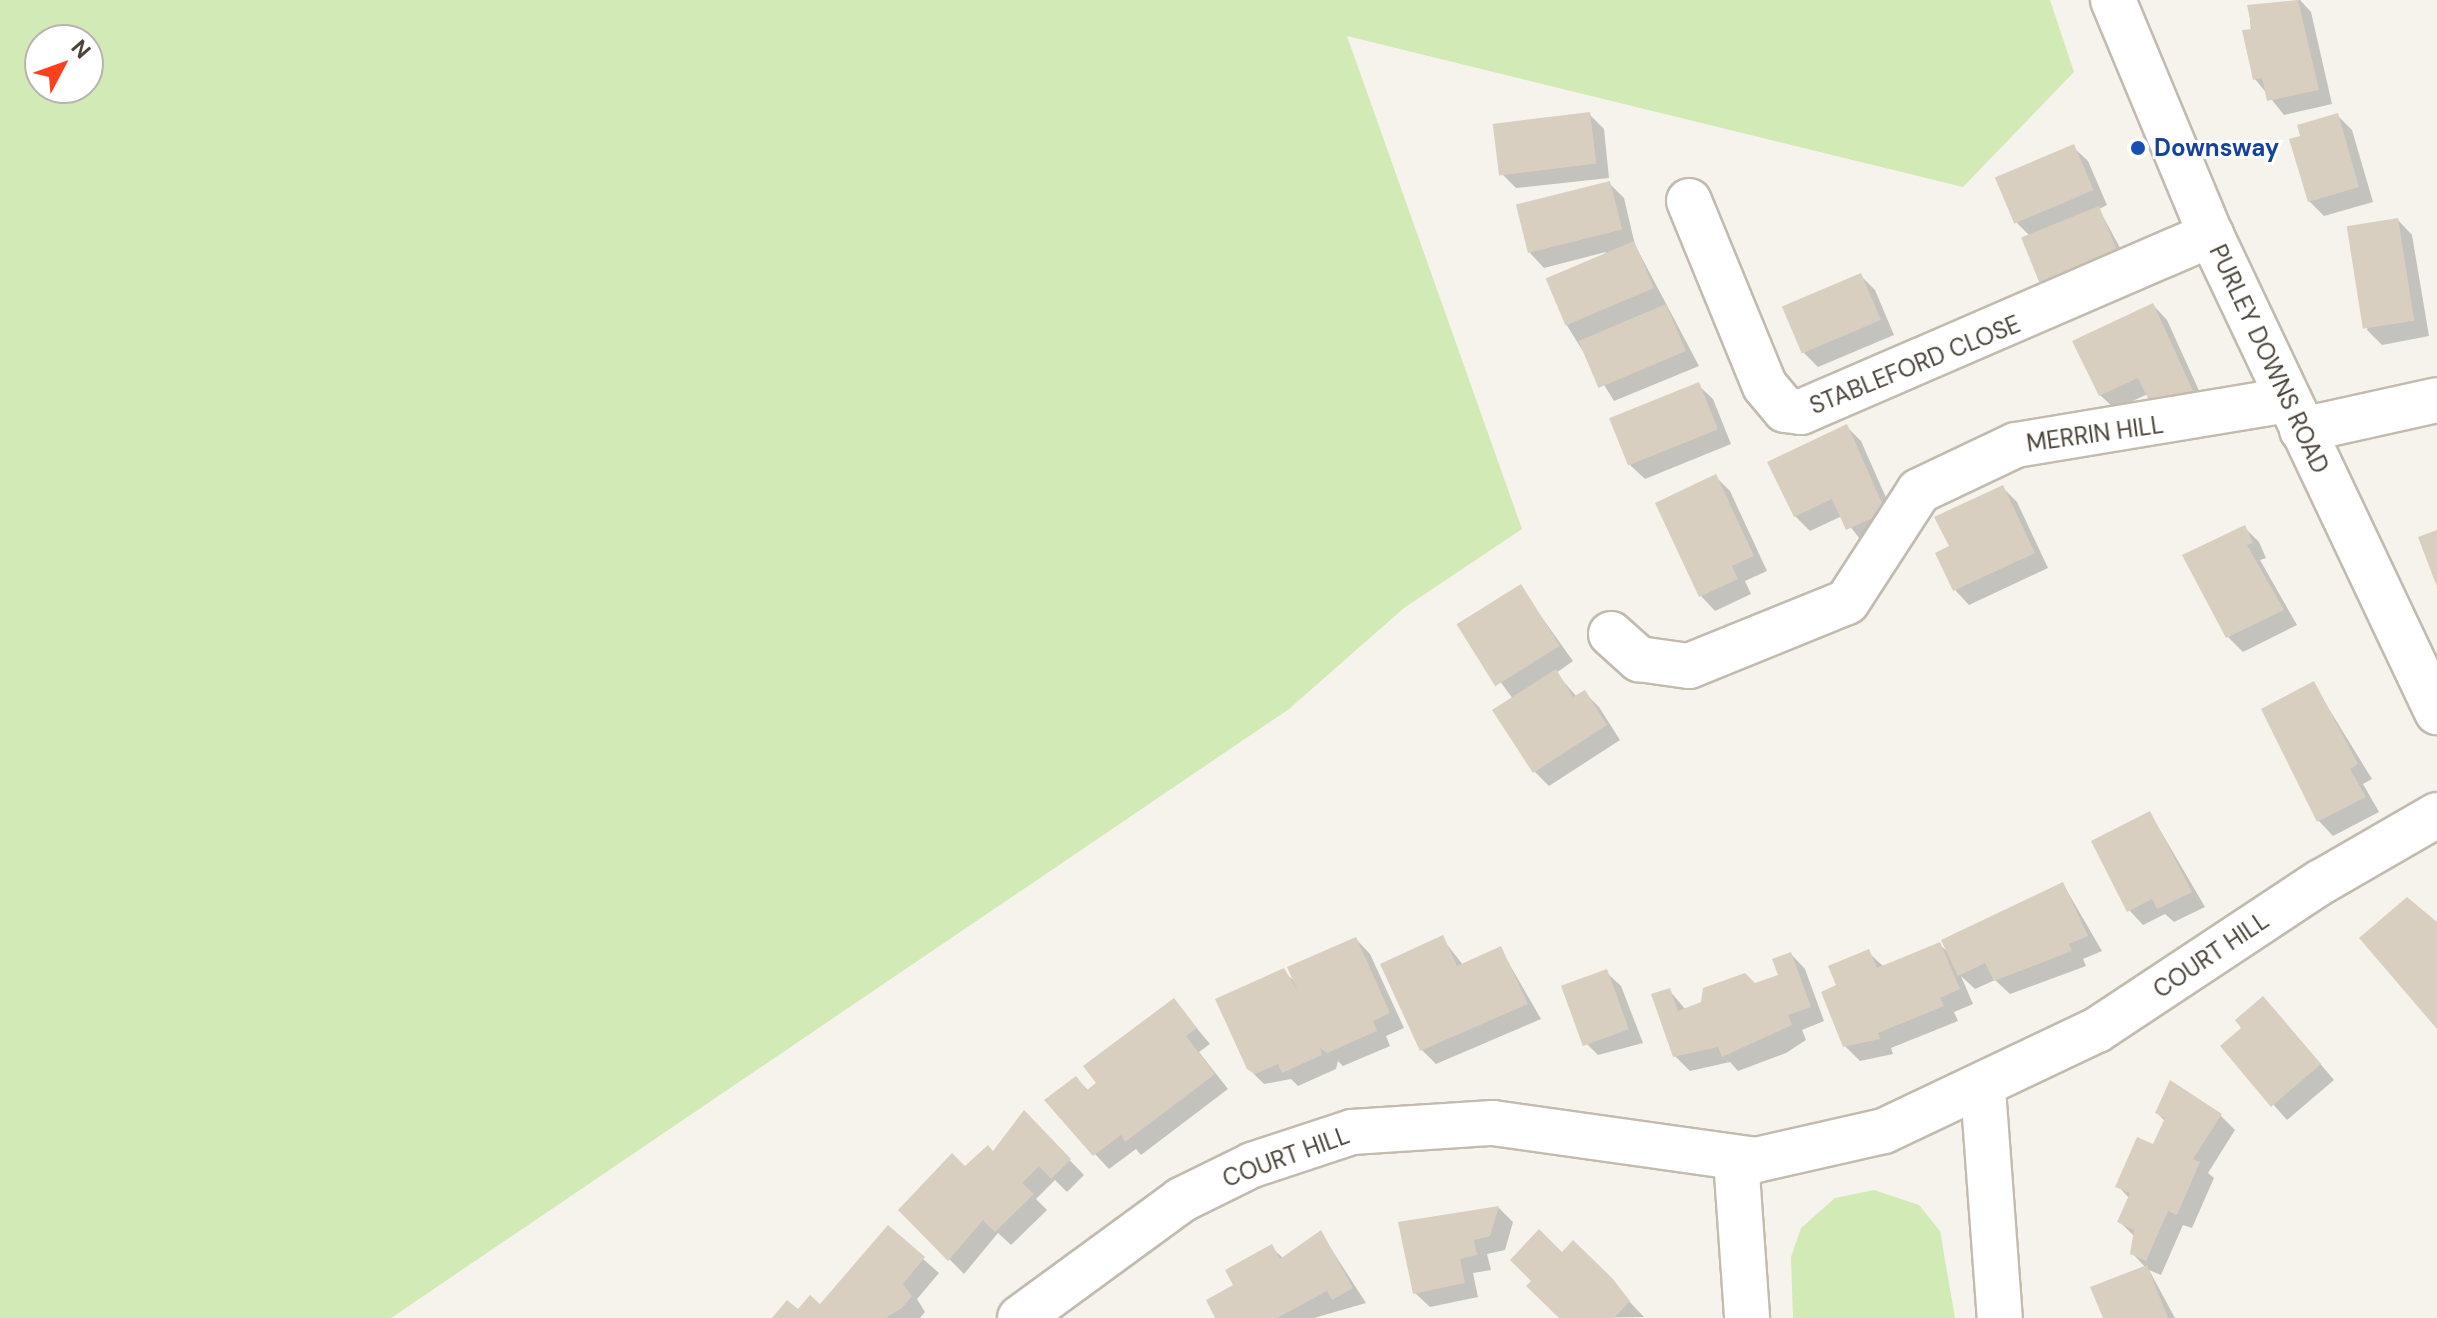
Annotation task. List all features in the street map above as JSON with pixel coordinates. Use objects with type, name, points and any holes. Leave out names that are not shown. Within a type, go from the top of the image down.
[{"type":"street","name":"PURLEY DOWNS ROAD","points":[[2113,0],[2211,235],[2437,712]]},
{"type":"street","name":"STABLEFORD CLOSE","points":[[1689,201],[1765,386],[1785,410],[1801,412],[2211,235]]},
{"type":"street","points":[[2295,415],[2437,400]]},
{"type":"street","name":"MERRIN HILL","points":[[1611,634],[1647,662],[1689,666],[1847,602],[1919,491],[2016,445],[2295,415]]},
{"type":"street","name":"COURT HILL","points":[[1020,1318],[1181,1200],[1252,1165],[1352,1132],[1493,1123],[1736,1159],[1847,1142],[1983,1089],[2108,1024],[2321,882],[2437,815]]},
{"type":"street","points":[[1983,1089],[2000,1318]]},
{"type":"street","points":[[1736,1159],[1747,1314]]},
{"type":"green space","points":[[0,0],[2050,0],[2074,72],[1963,187],[1347,36],[1522,529],[1404,608],[1289,709],[391,1318],[0,1318]]},
{"type":"green space","points":[[1874,1190],[1919,1205],[1940,1231],[1955,1318],[1793,1318],[1791,1257],[1801,1228],[1835,1198]]},
{"type":"building","points":[[2298,0],[2319,90],[2267,101],[2262,78],[2253,80],[2242,30],[2252,29],[2247,5]]},
{"type":"building","points":[[1590,112],[1596,164],[1499,176],[1493,124]]},
{"type":"building","points":[[2338,113],[2359,187],[2308,202],[2289,139],[2300,136],[2297,125]]},
{"type":"building","points":[[2074,144],[2094,190],[2014,224],[1995,178]]},
{"type":"building","points":[[1610,181],[1622,230],[1528,253],[1516,204]]},
{"type":"building","points":[[2099,206],[2118,253],[2040,285],[2021,237]]},
{"type":"building","points":[[2398,218],[2414,321],[2363,329],[2347,226]]},
{"type":"building","points":[[1634,241],[1654,288],[1566,325],[1546,279]]},
{"type":"building","points":[[1861,273],[1881,320],[1802,354],[1782,307]]},
{"type":"building","points":[[2153,303],[2193,391],[2153,409],[2138,378],[2099,396],[2072,341]]},
{"type":"building","points":[[1666,304],[1686,351],[1598,388],[1579,341]]},
{"type":"building","points":[[1699,382],[1718,429],[1628,466],[1609,418]]},
{"type":"building","points":[[1847,424],[1886,512],[1846,530],[1832,499],[1794,517],[1767,462]]},
{"type":"building","points":[[1716,474],[1754,556],[1732,566],[1738,579],[1699,597],[1655,503]]},
{"type":"building","points":[[2003,485],[2035,553],[1953,591],[1935,553],[1949,546],[1934,517]]},
{"type":"building","points":[[2245,525],[2253,543],[2247,545],[2284,610],[2226,638],[2182,555]]},
{"type":"building","points":[[2437,530],[2437,587],[2418,537]]},
{"type":"building","points":[[1521,584],[1560,646],[1495,686],[1457,624]]},
{"type":"building","points":[[1556,669],[1573,697],[1585,690],[1607,725],[1533,773],[1492,710]]},
{"type":"building","points":[[2314,681],[2358,764],[2350,769],[2366,797],[2317,822],[2261,709]]},
{"type":"building","points":[[2150,811],[2192,892],[2157,909],[2152,899],[2127,912],[2091,841]]},
{"type":"building","points":[[2063,882],[2088,936],[2069,944],[2072,951],[1994,981],[1985,963],[1958,976],[1941,940]]},
{"type":"building","points":[[2407,897],[2437,922],[2437,1029],[2359,938]]},
{"type":"building","points":[[1443,935],[1457,966],[1501,946],[1528,1004],[1420,1051],[1380,964]]},
{"type":"building","points":[[1356,937],[1390,1013],[1373,1021],[1377,1031],[1327,1053],[1320,1048],[1322,1055],[1282,1073],[1278,1064],[1255,1074],[1247,1069],[1215,999],[1284,968],[1298,992],[1287,967]]},
{"type":"building","points":[[1940,942],[1960,989],[1940,998],[1944,1006],[1878,1033],[1880,1039],[1843,1047],[1821,992],[1836,985],[1828,966],[1869,949],[1877,968]]},
{"type":"building","points":[[1791,952],[1811,1007],[1788,1015],[1792,1025],[1722,1057],[1718,1047],[1673,1057],[1651,994],[1670,988],[1678,1011],[1701,1002],[1703,988],[1745,973],[1755,983],[1778,975],[1772,959]]},
{"type":"building","points":[[1607,969],[1629,1029],[1583,1046],[1561,986]]},
{"type":"building","points":[[2263,996],[2321,1064],[2271,1107],[2220,1046],[2241,1028],[2235,1020]]},
{"type":"building","points":[[1174,998],[1197,1028],[1186,1036],[1215,1074],[1125,1142],[1121,1135],[1093,1156],[1044,1100],[1076,1076],[1087,1090],[1096,1083],[1083,1066]]},
{"type":"building","points":[[2170,1080],[2222,1114],[2193,1159],[2200,1162],[2177,1215],[2168,1211],[2146,1261],[2130,1254],[2134,1230],[2117,1222],[2130,1193],[2115,1187],[2137,1137],[2153,1144],[2165,1118],[2155,1113]]},
{"type":"building","points":[[1024,1110],[1071,1159],[1051,1179],[1039,1166],[1022,1183],[1034,1194],[995,1232],[983,1220],[948,1261],[898,1210],[952,1153],[965,1166],[988,1145],[993,1151]]},
{"type":"building","points":[[1499,1206],[1490,1236],[1474,1240],[1477,1255],[1460,1259],[1465,1283],[1413,1294],[1398,1222]]},
{"type":"building","points":[[888,1225],[925,1257],[903,1284],[912,1296],[902,1308],[886,1318],[772,1318],[787,1300],[798,1309],[810,1295],[820,1304]]},
{"type":"building","points":[[1539,1229],[1562,1252],[1573,1240],[1612,1278],[1630,1301],[1614,1318],[1559,1318],[1526,1286],[1531,1281],[1510,1260]]},
{"type":"building","points":[[1321,1230],[1353,1288],[1332,1300],[1327,1291],[1277,1318],[1215,1318],[1206,1300],[1233,1285],[1225,1270],[1272,1244],[1280,1259]]},
{"type":"building","points":[[2147,1265],[2168,1318],[2103,1318],[2090,1287]]},
{"type":"place","name":"Downsway","points":[[2138,148]]}]
